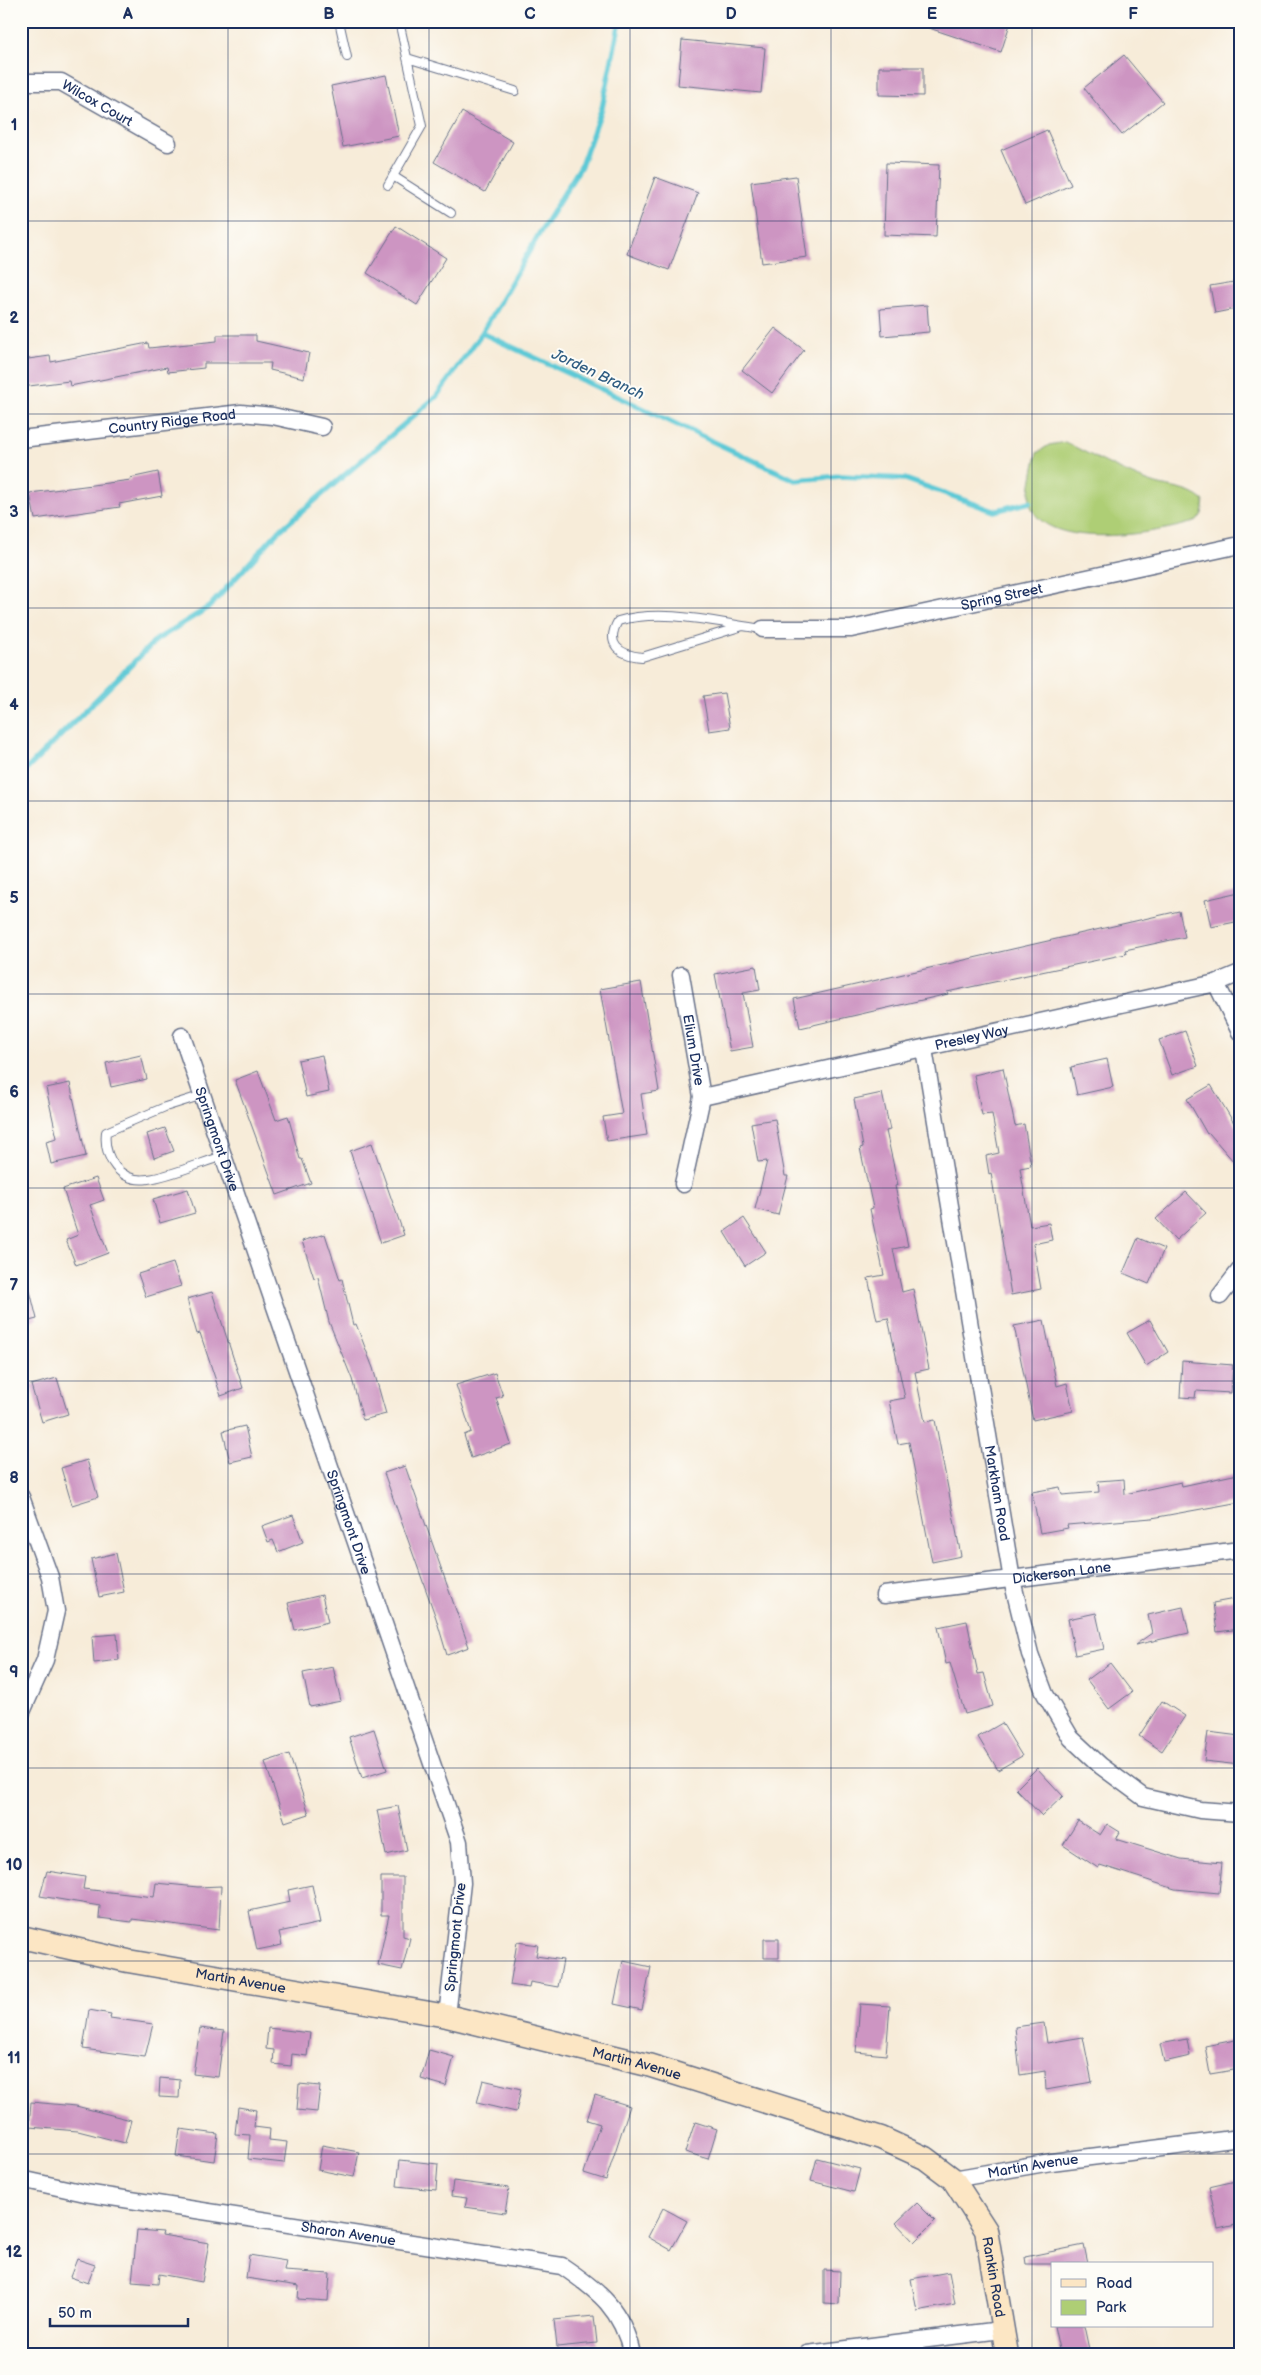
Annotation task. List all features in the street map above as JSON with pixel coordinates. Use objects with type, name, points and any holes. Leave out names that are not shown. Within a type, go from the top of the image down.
[{"type":"street","name":"Wilcox Court","points":[[21,82],[61,82],[168,143]]},
{"type":"street","name":"Country Ridge Road","points":[[21,439],[242,413],[274,416],[322,426]]},
{"type":"street","name":"Spring Street","points":[[763,629],[851,629],[1240,545]]},
{"type":"street","name":"Presley Way","points":[[702,1098],[1216,983],[1240,973]]},
{"type":"street","name":"Elium Drive","points":[[681,975],[702,1098],[683,1184]]},
{"type":"street","points":[[1216,983],[1240,1032]]},
{"type":"street","name":"Springmont Drive","points":[[182,1036],[460,1842],[462,1883],[447,2016]]},
{"type":"street","name":"Markham Road","points":[[924,1049],[1012,1580],[1030,1654],[1045,1694],[1071,1738],[1101,1766],[1143,1797],[1200,1810],[1240,1813]]},
{"type":"street","points":[[1220,1296],[1240,1270]]},
{"type":"street","points":[[21,1496],[50,1578],[56,1611],[46,1660],[26,1694],[21,1714]]},
{"type":"street","name":"Dickerson Lane","points":[[884,1596],[1240,1550]]},
{"type":"street","name":"Martin Avenue","points":[[21,1937],[128,1961],[447,2016],[648,2065],[872,2135],[925,2158],[953,2179],[1051,2162],[1240,2138]]},
{"type":"street","name":"Sharon Avenue","points":[[21,2179],[85,2193],[562,2266],[590,2285],[614,2308],[627,2332],[632,2354]]},
{"type":"street","name":"Rankin Road","points":[[953,2179],[986,2230],[1007,2354]]},
{"type":"street","points":[[807,2354],[1002,2330]]},
{"type":"lane","points":[[338,21],[347,57]]},
{"type":"lane","points":[[388,185],[422,126],[399,21]]},
{"type":"lane","points":[[407,58],[516,92]]},
{"type":"lane","points":[[393,176],[451,213]]},
{"type":"lane","points":[[743,626],[642,657],[630,656],[619,651],[613,640],[613,630],[618,621],[639,615],[743,626],[763,629]]},
{"type":"lane","points":[[202,1095],[165,1107],[106,1132],[105,1142],[111,1163],[119,1172],[132,1178],[148,1179],[223,1156]]},
{"type":"green space","points":[[1065,442],[1139,478],[1198,496],[1204,501],[1202,514],[1197,521],[1180,526],[1132,534],[1105,536],[1079,534],[1057,529],[1039,519],[1030,503],[1030,492],[1037,453],[1049,445]]},
{"type":"building","points":[[918,21],[1011,21],[1001,52],[917,24]]},
{"type":"building","points":[[682,40],[765,48],[761,93],[678,85]]},
{"type":"building","points":[[1124,55],[1163,102],[1122,135],[1084,88]]},
{"type":"building","points":[[879,67],[923,67],[923,96],[879,95]]},
{"type":"building","points":[[386,75],[399,136],[343,147],[331,86]]},
{"type":"building","points":[[462,112],[513,142],[485,192],[434,162]]},
{"type":"building","points":[[1047,130],[1071,185],[1025,205],[1001,150]]},
{"type":"building","points":[[886,163],[939,165],[936,237],[884,235]]},
{"type":"building","points":[[796,176],[807,257],[762,263],[751,182]]},
{"type":"building","points":[[655,177],[698,193],[669,270],[627,254]]},
{"type":"building","points":[[396,226],[446,258],[417,305],[367,273]]},
{"type":"building","points":[[1240,281],[1240,308],[1215,313],[1210,286]]},
{"type":"building","points":[[927,305],[929,332],[882,336],[880,309]]},
{"type":"building","points":[[775,328],[804,350],[772,393],[742,370]]},
{"type":"building","points":[[217,335],[256,335],[256,341],[309,353],[304,378],[270,370],[271,363],[204,363],[204,368],[168,372],[167,367],[70,386],[69,381],[21,387],[21,360],[50,356],[51,362],[148,343],[149,348],[217,341]]},
{"type":"building","points":[[158,472],[162,496],[119,504],[120,507],[35,519],[30,493],[131,480],[130,478]]},
{"type":"building","points":[[724,693],[730,728],[709,731],[703,696]]},
{"type":"building","points":[[1240,892],[1240,921],[1211,927],[1205,900]]},
{"type":"building","points":[[1179,911],[1185,937],[1125,950],[1126,954],[947,992],[948,994],[800,1028],[794,999]]},
{"type":"building","points":[[756,966],[760,990],[743,993],[753,1047],[730,1051],[715,974]]},
{"type":"building","points":[[641,982],[659,1091],[641,1094],[647,1135],[607,1141],[603,1117],[622,1114],[600,989]]},
{"type":"building","points":[[1185,1031],[1198,1066],[1172,1075],[1159,1040]]},
{"type":"building","points":[[141,1055],[147,1079],[111,1087],[106,1063]]},
{"type":"building","points":[[322,1055],[329,1092],[306,1097],[298,1060]]},
{"type":"building","points":[[1107,1059],[1113,1087],[1077,1095],[1071,1067]]},
{"type":"building","points":[[1003,1068],[1015,1126],[1024,1124],[1031,1166],[1020,1168],[1030,1226],[1049,1223],[1052,1240],[1033,1244],[1041,1289],[1011,1295],[991,1173],[989,1174],[986,1156],[999,1153],[992,1114],[982,1115],[974,1075]]},
{"type":"building","points":[[258,1071],[276,1120],[288,1116],[300,1159],[302,1159],[311,1183],[277,1195],[235,1080]]},
{"type":"building","points":[[70,1083],[86,1156],[51,1164],[46,1141],[57,1138],[46,1088]]},
{"type":"building","points":[[1211,1085],[1240,1133],[1240,1169],[1209,1133],[1207,1134],[1187,1099]]},
{"type":"building","points":[[882,1093],[890,1130],[886,1131],[898,1185],[895,1186],[908,1246],[893,1249],[902,1292],[913,1289],[929,1369],[915,1372],[925,1422],[935,1420],[961,1556],[932,1562],[909,1442],[898,1444],[889,1401],[905,1398],[888,1318],[877,1320],[868,1278],[884,1275],[870,1209],[873,1208],[860,1148],[863,1147],[854,1099]]},
{"type":"building","points":[[775,1119],[785,1176],[788,1176],[778,1215],[755,1209],[767,1161],[758,1162],[751,1123]]},
{"type":"building","points":[[165,1128],[174,1151],[154,1158],[147,1134]]},
{"type":"building","points":[[372,1143],[404,1235],[381,1243],[350,1151]]},
{"type":"building","points":[[96,1178],[104,1200],[90,1205],[108,1253],[76,1265],[66,1240],[78,1235],[63,1189]]},
{"type":"building","points":[[188,1189],[195,1213],[160,1223],[153,1199]]},
{"type":"building","points":[[1186,1192],[1206,1213],[1176,1240],[1156,1219]]},
{"type":"building","points":[[744,1218],[766,1252],[745,1266],[724,1232]]},
{"type":"building","points":[[325,1234],[340,1280],[342,1279],[353,1325],[356,1324],[373,1368],[386,1414],[363,1420],[352,1379],[329,1322],[318,1277],[314,1278],[302,1241]]},
{"type":"building","points":[[1138,1238],[1164,1249],[1149,1284],[1123,1273]]},
{"type":"building","points":[[173,1263],[181,1286],[146,1297],[138,1274]]},
{"type":"building","points":[[27,1279],[37,1319],[21,1323],[21,1280]]},
{"type":"building","points":[[212,1292],[243,1388],[221,1396],[200,1333],[197,1334],[187,1299]]},
{"type":"building","points":[[1044,1320],[1057,1386],[1067,1383],[1073,1411],[1033,1420],[1014,1326]]},
{"type":"building","points":[[1150,1320],[1168,1352],[1146,1366],[1127,1333]]},
{"type":"building","points":[[1182,1361],[1233,1365],[1231,1393],[1196,1391],[1195,1398],[1180,1397]]},
{"type":"building","points":[[495,1373],[503,1396],[496,1398],[511,1444],[471,1458],[464,1435],[471,1432],[456,1385]]},
{"type":"building","points":[[57,1378],[68,1414],[42,1422],[31,1385]]},
{"type":"building","points":[[245,1426],[252,1457],[230,1462],[223,1431]]},
{"type":"building","points":[[87,1460],[98,1497],[72,1505],[61,1468]]},
{"type":"building","points":[[405,1466],[469,1647],[447,1655],[436,1618],[384,1473]]},
{"type":"building","points":[[1238,1474],[1240,1502],[1152,1518],[1067,1525],[1068,1528],[1040,1533],[1032,1492],[1060,1487],[1062,1495],[1099,1492],[1098,1481],[1124,1479],[1125,1494],[1181,1482],[1182,1486]]},
{"type":"building","points":[[293,1515],[303,1542],[278,1552],[273,1540],[268,1542],[262,1526]]},
{"type":"building","points":[[116,1553],[124,1592],[99,1597],[91,1559]]},
{"type":"building","points":[[322,1595],[328,1622],[295,1630],[288,1603]]},
{"type":"building","points":[[1240,1598],[1240,1629],[1217,1632],[1213,1603]]},
{"type":"building","points":[[1183,1607],[1189,1633],[1135,1645],[1152,1633],[1148,1615]]},
{"type":"building","points":[[1096,1613],[1104,1649],[1075,1655],[1068,1619]]},
{"type":"building","points":[[967,1621],[978,1674],[984,1673],[993,1706],[965,1714],[950,1663],[946,1664],[938,1627]]},
{"type":"building","points":[[117,1634],[119,1660],[94,1663],[92,1636]]},
{"type":"building","points":[[1110,1663],[1132,1692],[1109,1709],[1087,1680]]},
{"type":"building","points":[[333,1667],[341,1701],[310,1707],[303,1673]]},
{"type":"building","points":[[1162,1701],[1185,1716],[1162,1751],[1139,1736]]},
{"type":"building","points":[[1002,1723],[1022,1756],[998,1770],[978,1737]]},
{"type":"building","points":[[374,1729],[387,1770],[362,1778],[349,1737]]},
{"type":"building","points":[[1208,1732],[1240,1736],[1240,1765],[1204,1761]]},
{"type":"building","points":[[289,1754],[309,1814],[285,1822],[265,1762]]},
{"type":"building","points":[[1037,1768],[1063,1796],[1042,1816],[1016,1789]]},
{"type":"building","points":[[398,1806],[407,1850],[386,1855],[377,1810]]},
{"type":"building","points":[[1078,1821],[1100,1835],[1107,1824],[1120,1832],[1116,1839],[1181,1859],[1222,1863],[1219,1893],[1175,1889],[1100,1865],[1098,1868],[1063,1845]]},
{"type":"building","points":[[47,1871],[85,1877],[83,1889],[154,1897],[156,1883],[198,1887],[221,1886],[219,1930],[132,1919],[132,1922],[99,1918],[100,1906],[40,1896]]},
{"type":"building","points":[[381,1877],[403,1877],[403,1936],[410,1938],[402,1970],[378,1965],[389,1915],[381,1915]]},
{"type":"building","points":[[312,1885],[320,1923],[279,1932],[282,1945],[257,1950],[249,1911],[290,1902],[288,1890]]},
{"type":"building","points":[[764,1939],[779,1939],[779,1958],[764,1958]]},
{"type":"building","points":[[517,1942],[538,1945],[536,1956],[563,1960],[558,1987],[530,1982],[529,1988],[510,1985]]},
{"type":"building","points":[[623,1961],[651,1967],[642,2010],[614,2004]]},
{"type":"building","points":[[860,2004],[890,2006],[886,2055],[856,2052]]},
{"type":"building","points":[[89,2010],[111,2014],[110,2018],[153,2024],[145,2057],[83,2049]]},
{"type":"building","points":[[1044,2023],[1047,2043],[1083,2037],[1092,2082],[1046,2090],[1045,2071],[1020,2075],[1015,2027]]},
{"type":"building","points":[[200,2028],[224,2031],[218,2077],[193,2074]]},
{"type":"building","points":[[268,2028],[310,2033],[307,2056],[292,2054],[291,2066],[273,2064],[274,2050],[266,2049]]},
{"type":"building","points":[[1187,2039],[1190,2056],[1164,2062],[1160,2044]]},
{"type":"building","points":[[1240,2039],[1240,2069],[1210,2074],[1205,2046]]},
{"type":"building","points":[[429,2050],[454,2057],[446,2086],[421,2079]]},
{"type":"building","points":[[160,2078],[180,2080],[179,2098],[159,2097]]},
{"type":"building","points":[[483,2080],[521,2089],[516,2112],[477,2103]]},
{"type":"building","points":[[299,2084],[320,2086],[317,2112],[297,2110]]},
{"type":"building","points":[[595,2095],[630,2106],[606,2180],[584,2173],[600,2124],[587,2120]]},
{"type":"building","points":[[31,2102],[76,2106],[131,2120],[125,2143],[78,2131],[29,2127]]},
{"type":"building","points":[[238,2107],[256,2110],[254,2127],[270,2129],[269,2140],[287,2142],[284,2163],[248,2159],[250,2135],[235,2134]]},
{"type":"building","points":[[695,2122],[717,2129],[708,2159],[685,2152]]},
{"type":"building","points":[[180,2129],[218,2134],[214,2161],[176,2156]]},
{"type":"building","points":[[322,2145],[359,2152],[354,2177],[318,2170]]},
{"type":"building","points":[[817,2158],[860,2169],[854,2192],[811,2181]]},
{"type":"building","points":[[400,2160],[438,2164],[436,2190],[397,2186]]},
{"type":"building","points":[[1240,2180],[1240,2224],[1218,2229],[1209,2187]]},
{"type":"building","points":[[453,2181],[509,2188],[505,2213],[465,2207],[467,2198],[451,2196]]},
{"type":"building","points":[[917,2203],[935,2221],[914,2242],[896,2223]]},
{"type":"building","points":[[663,2208],[687,2221],[671,2250],[648,2237]]},
{"type":"building","points":[[137,2230],[163,2232],[162,2235],[209,2243],[202,2282],[159,2274],[158,2284],[132,2282]]},
{"type":"building","points":[[1084,2245],[1088,2262],[1026,2264],[1025,2257]]},
{"type":"building","points":[[249,2255],[286,2261],[284,2271],[330,2274],[328,2301],[298,2299],[299,2286],[246,2278]]},
{"type":"building","points":[[77,2259],[95,2265],[88,2283],[70,2277]]},
{"type":"building","points":[[824,2270],[840,2271],[839,2304],[824,2303]]},
{"type":"building","points":[[949,2272],[955,2304],[917,2311],[911,2279]]},
{"type":"building","points":[[594,2316],[597,2343],[557,2347],[554,2320]]},
{"type":"building","points":[[1054,2328],[1084,2328],[1090,2354],[1060,2354]]},
{"type":"waterway","points":[[21,775],[156,640],[209,607],[278,532],[436,397],[482,333],[581,166],[602,108],[620,21]]},
{"type":"waterway","name":"Jorden Branch","points":[[482,333],[795,480],[841,476],[905,479],[994,511],[1030,502]]}]
